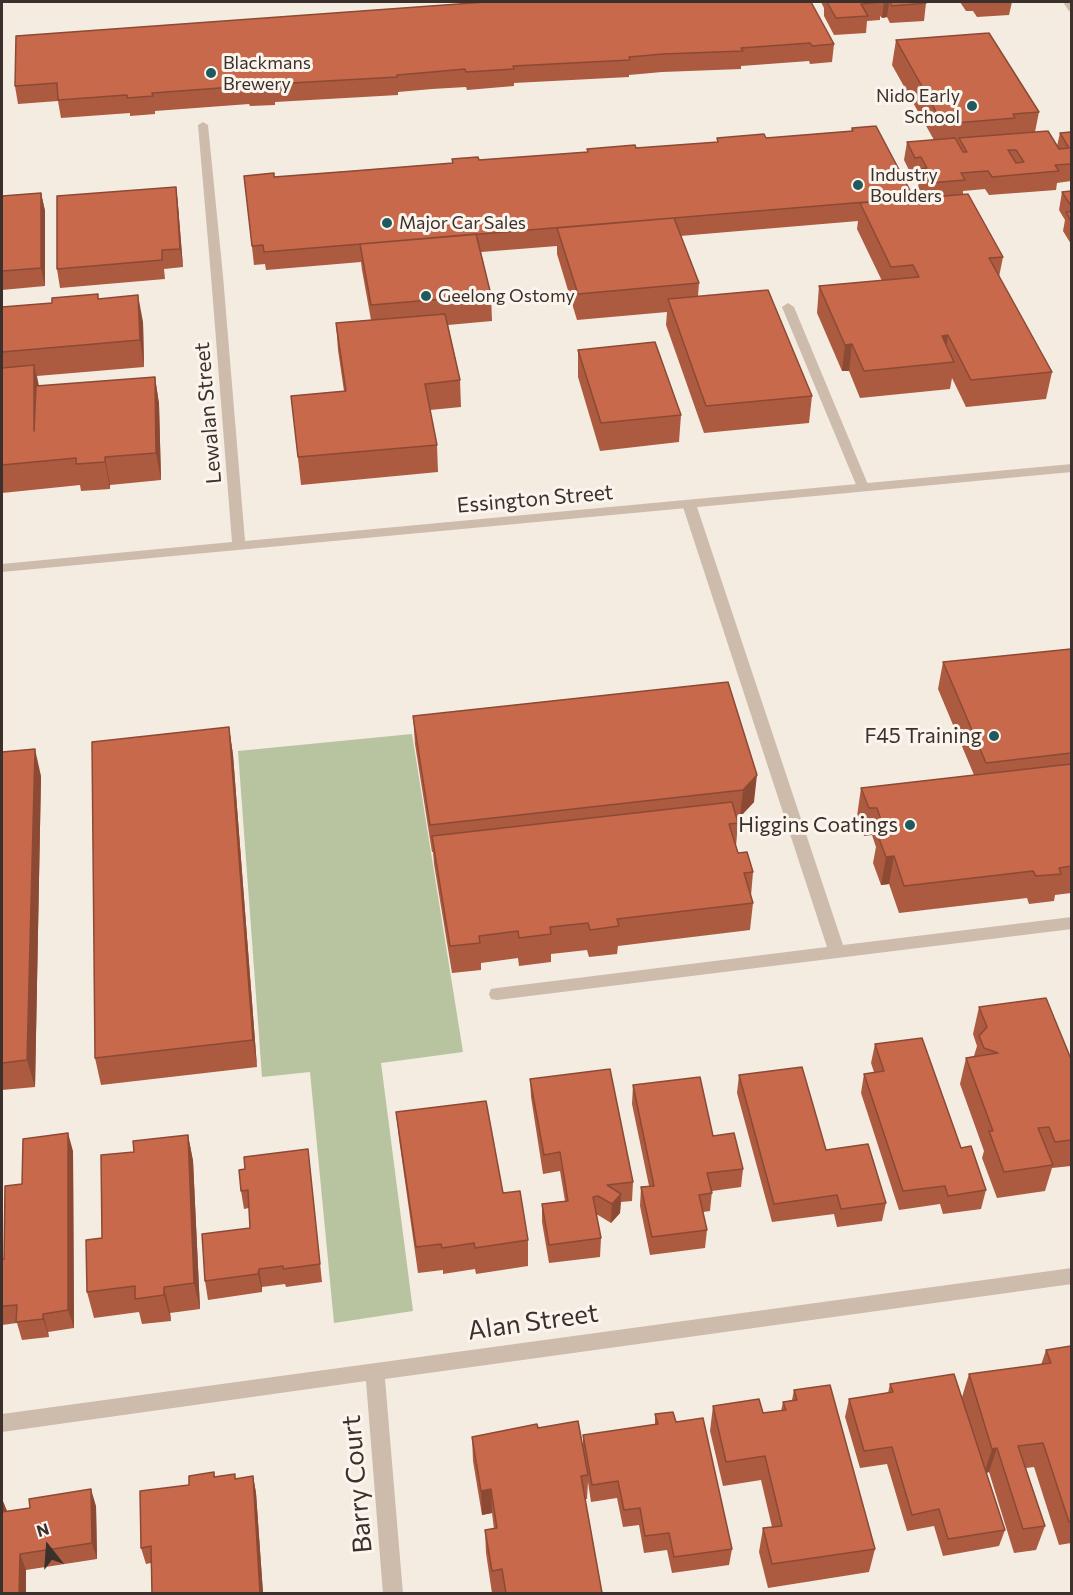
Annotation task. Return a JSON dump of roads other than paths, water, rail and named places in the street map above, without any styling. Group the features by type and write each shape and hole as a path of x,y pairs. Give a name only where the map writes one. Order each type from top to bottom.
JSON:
{"street":[{"path":"1067,2 1071,9"},
{"name":"Lewalan Street","path":"203,124 239,547"},
{"path":"788,307 863,487"},
{"name":"Essington Street","path":"2,568 1071,468"},
{"path":"689,504 837,952"},
{"path":"497,994 1071,923"},
{"name":"Alan Street","path":"2,1423 1071,1276"},
{"name":"Barry Court","path":"375,1371 393,1593"}],"place":[{"name":"Blackmans Brewery","path":"211,73"},
{"name":"Nido Early School","path":"972,106"},
{"name":"Industry Boulders","path":"858,185"},
{"name":"Major Car Sales","path":"387,223"},
{"name":"Geelong Ostomy","path":"426,296"},
{"name":"F45 Training","path":"994,736"},
{"name":"Higgins Coatings","path":"910,825"}]}
